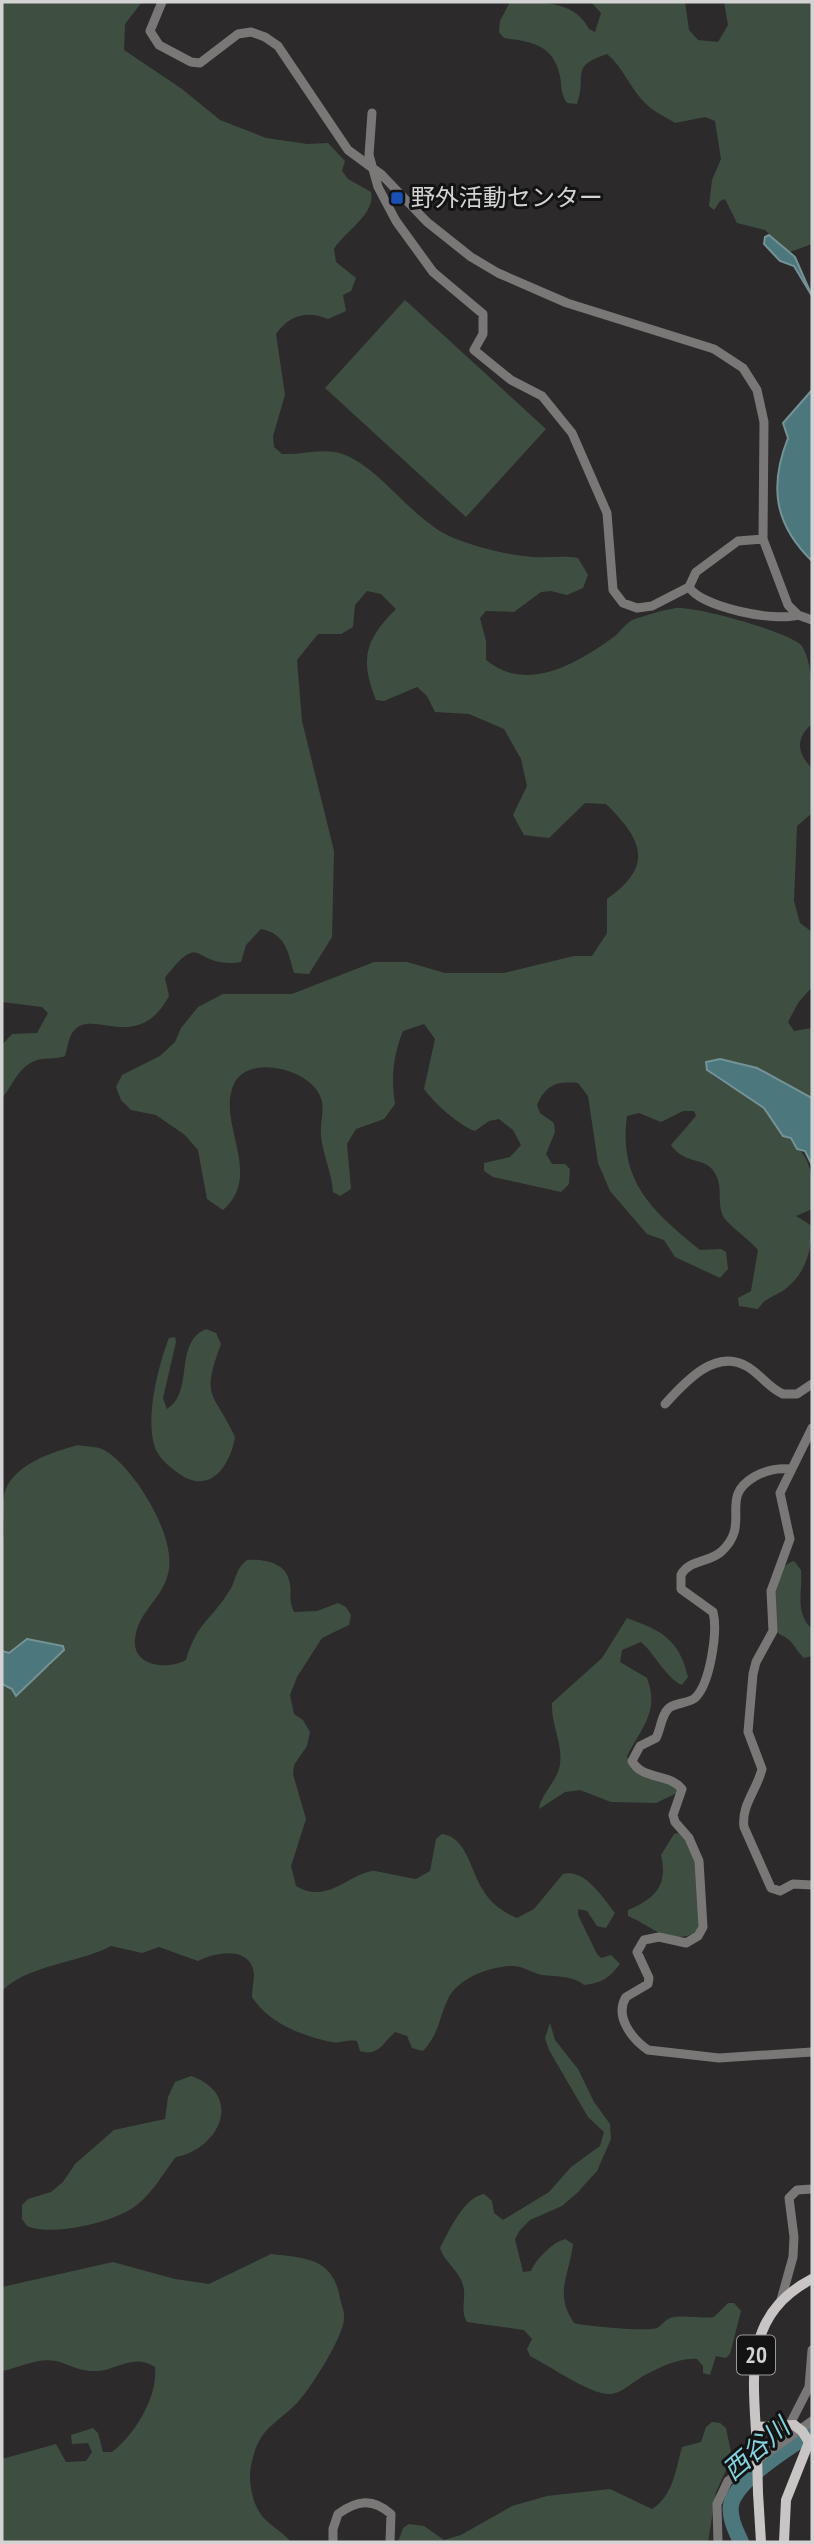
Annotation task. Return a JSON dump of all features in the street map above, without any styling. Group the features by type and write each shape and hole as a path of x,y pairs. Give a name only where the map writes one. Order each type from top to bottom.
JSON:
{"main road":[{"name":"20","path":"761,2542 752,2384 755,2359 766,2321 780,2300 812,2279"},
{"path":"756,2427 792,2425 802,2431 809,2449 793,2478 786,2500 784,2542"}],"street":[{"path":"162,2 150,31 154,39 191,62 207,60 237,34 257,33 272,42 285,56 338,139 455,246 498,273 567,303 714,349 732,359 753,380 761,401 764,422 763,539 788,605 798,615 812,620"},
{"path":"372,113 369,155 378,187 411,244 433,272 482,314 483,334 474,350 511,380 542,397 572,433 607,513 613,590 623,603 637,608 652,606 689,587 696,572 738,541 763,539"},
{"path":"689,587 705,601 777,619 798,615"},
{"path":"665,1404 700,1372 723,1361 732,1361 750,1368 783,1394 797,1394 812,1384"},
{"path":"812,1428 780,1493 790,1539 771,1591 773,1630 756,1662 748,1723 762,1769 743,1818 744,1827 771,1888 780,1891 793,1884 812,1885"},
{"path":"790,1469 765,1471 744,1484 735,1499 738,1524 727,1545 716,1556 690,1565 681,1575 681,1589 713,1612 715,1621 716,1632 702,1688 690,1701 671,1706 664,1714 656,1738 640,1746 632,1760 640,1771 666,1776 682,1789 673,1815 675,1822 689,1838 699,1861 703,1927 698,1936 685,1943 659,1937 644,1940 637,1952 649,1978 648,1984 626,1997 621,2012 626,2025 648,2050 719,2058 812,2052"},
{"path":"780,2300 793,2257 794,2237 789,2198 797,2190 812,2189"},
{"path":"792,2425 809,2387 812,2350"},
{"path":"718,2542 717,2504 728,2481 812,2421"},
{"path":"333,2542 338,2514 359,2502 372,2502 391,2514 390,2542"}],"green space":[{"path":"2,2 142,2 125,24 124,50 182,89 220,120 266,138 307,144 328,143 345,161 342,171 348,179 371,192 369,208 334,249 336,262 356,278 351,291 343,295 346,311 328,319 313,315 299,316 287,322 276,334 285,395 273,436 274,447 282,454 328,451 350,457 380,479 424,520 456,539 516,555 578,558 588,575 583,588 567,595 551,591 541,592 514,612 486,611 480,618 486,641 486,660 502,670 518,674 552,671 601,646 632,620 676,608 687,608 742,621 780,634 802,646 809,663 812,724 803,734 800,745 803,757 812,768 812,813 797,826 794,901 800,923 812,932 812,987 798,1003 788,1022 794,1031 812,1028 812,1098 757,1068 720,1059 712,1075 764,1108 783,1136 791,1138 800,1150 810,1172 812,1209 796,1216 812,1226 806,1262 791,1284 766,1300 758,1309 739,1306 738,1298 751,1291 758,1250 723,1216 718,1181 712,1169 681,1155 671,1145 696,1116 694,1111 683,1111 661,1122 639,1113 627,1116 628,1160 634,1178 654,1209 700,1250 721,1249 726,1252 728,1269 720,1278 675,1257 664,1240 647,1234 610,1191 598,1163 588,1096 578,1083 553,1086 544,1093 537,1105 540,1113 554,1123 555,1132 546,1154 552,1164 565,1164 570,1169 569,1184 561,1192 493,1177 484,1171 484,1163 510,1157 521,1145 513,1130 499,1119 489,1121 475,1131 469,1129 428,1094 424,1089 435,1039 424,1024 403,1031 394,1067 395,1104 384,1119 356,1129 347,1144 351,1189 340,1196 333,1192 322,1141 322,1102 309,1082 296,1074 268,1067 243,1073 235,1082 230,1097 230,1113 240,1164 240,1180 235,1196 223,1210 207,1199 198,1150 185,1135 156,1115 131,1110 121,1100 116,1087 122,1075 160,1056 175,1042 181,1028 198,1007 223,994 292,994 374,962 407,962 445,973 504,973 574,956 592,956 607,933 607,899 622,887 637,864 635,841 628,829 606,804 585,803 549,838 524,835 513,815 527,786 521,759 504,729 469,714 435,712 427,696 417,687 384,701 376,700 368,672 368,650 378,630 396,609 381,594 367,591 355,605 353,627 341,634 318,634 297,660 302,721 334,851 332,937 309,974 294,973 285,945 276,935 261,929 246,945 241,962 225,963 199,954 186,955 165,978 169,996 156,1014 142,1024 128,1027 89,1024 79,1026 71,1035 65,1056 28,1064 2,1098 2,1045 12,1034 37,1033 48,1013 42,1007 2,1002"},
{"path":"510,2 545,3 566,8 595,32 601,13 591,2 685,2 689,30 698,40 718,42 728,25 724,2 812,2 812,244 790,252 765,230 737,223 725,199 720,201 714,210 709,206 712,180 721,159 715,121 705,117 675,123 656,112 640,98 607,54 587,63 583,68 577,104 567,103 562,93 557,65 552,57 539,46 504,38 499,32 500,21"},
{"path":"405,300 546,429 466,517 325,388"},
{"path":"206,1329 216,1333 221,1344 211,1376 212,1394 235,1437 223,1468 208,1480 199,1481 178,1473 158,1454 151,1425 157,1378 169,1338 175,1337 176,1342 163,1398 167,1409 180,1391 190,1345 196,1336"},
{"path":"78,1445 104,1450 128,1471 151,1505 166,1542 168,1574 160,1592 140,1621 135,1639 139,1656 145,1661 170,1665 186,1660 194,1638 228,1593 247,1560 266,1561 283,1569 289,1580 294,1612 317,1611 338,1603 346,1607 351,1615 349,1625 322,1638 297,1677 290,1695 294,1714 303,1720 310,1732 307,1746 294,1765 293,1774 306,1819 291,1866 296,1886 318,1892 337,1887 373,1871 416,1879 430,1871 436,1839 442,1834 457,1841 463,1848 486,1895 502,1910 517,1918 534,1909 563,1874 579,1875 586,1880 615,1913 606,1928 597,1926 587,1911 578,1909 578,1915 597,1954 601,1958 611,1955 620,1964 612,1973 596,1983 584,1985 574,1979 538,1974 516,1966 495,1968 476,1975 459,1985 448,1999 436,2032 423,2051 412,2048 407,2036 395,2032 376,2051 366,2052 360,2051 357,2041 331,2042 286,2027 267,2014 252,1997 254,1974 251,1965 246,1958 231,1953 198,1961 159,1947 142,1953 111,1946 26,1975 2,1991 2,1684 12,1689 16,1695 41,1669 52,1665 2,1651 3,1501 8,1485 24,1468 45,1456"},
{"path":"794,1561 801,1570 801,1608 812,1629 812,1656 804,1658 790,1641 775,1630 768,1608 769,1589 773,1580 778,1572"},
{"path":"627,1618 650,1627 667,1638 680,1654 688,1677 682,1685 676,1682 641,1642 622,1650 620,1662 647,1678 651,1701 647,1719 627,1756 634,1768 640,1772 678,1785 677,1793 656,1803 611,1802 580,1790 565,1792 539,1809 560,1764 552,1703 602,1658"},
{"path":"678,1833 686,1842 697,1866 701,1908 696,1933 676,1937 661,1934 628,1916 628,1910 646,1901 658,1889 663,1875 661,1855 674,1834"},
{"path":"550,2023 555,2040 578,2069 594,2102 610,2124 611,2139 597,2171 577,2193 562,2206 530,2220 520,2230 515,2239 523,2272 531,2271 545,2252 560,2241 565,2239 573,2244 564,2294 568,2312 574,2323 580,2324 651,2329 675,2317 714,2317 728,2303 734,2303 741,2311 730,2354 726,2358 716,2356 710,2375 703,2373 703,2366 697,2359 682,2360 651,2372 616,2393 608,2394 580,2384 530,2356 527,2349 532,2339 524,2330 467,2322 463,2308 462,2282 440,2248 464,2208 477,2196 484,2194 492,2201 494,2213 503,2220 549,2192 571,2167 600,2146 604,2132 588,2117 549,2050 545,2038"},
{"path":"191,2076 208,2085 217,2096 221,2108 220,2121 204,2144 176,2157 144,2199 116,2217 84,2226 52,2230 27,2226 22,2219 22,2205 28,2199 51,2192 63,2182 75,2164 114,2130 165,2119 168,2097 175,2082"},
{"path":"271,2254 306,2259 324,2268 336,2285 344,2316 338,2338 310,2387 263,2435 254,2453 250,2477 257,2508 266,2520 291,2542 2,2542 2,2459 56,2444 66,2462 86,2461 92,2452 88,2443 72,2444 71,2435 93,2428 98,2433 103,2452 112,2452 129,2435 143,2414 153,2390 155,2367 139,2361 88,2371 49,2360 2,2371 2,2287 113,2262 175,2279 209,2284"},
{"path":"712,2422 720,2423 726,2428 732,2457 716,2492 708,2542 398,2542 403,2528 409,2524 424,2526 444,2540 461,2535 512,2506 547,2496 610,2489 652,2509 665,2497 669,2489 682,2447 701,2442 706,2427"}],"water":[{"path":"769,235 795,257 812,296 794,266 780,261 764,244 765,237"},
{"path":"812,390 812,561 790,533 783,518 777,488 778,472 788,438 783,423"},
{"path":"720,1059 757,1068 812,1098 812,1165 805,1151 797,1149 791,1138 783,1136 764,1108 707,1070 706,1062"},
{"path":"27,1639 63,1646 64,1650 16,1696 12,1689 2,1684 2,1651 9,1653"}],"waterway":[{"name":"西谷川","path":"741,2542 731,2515 735,2495 753,2474 812,2432"}],"place":[{"name":"野外活動センター","path":"397,198"}]}
